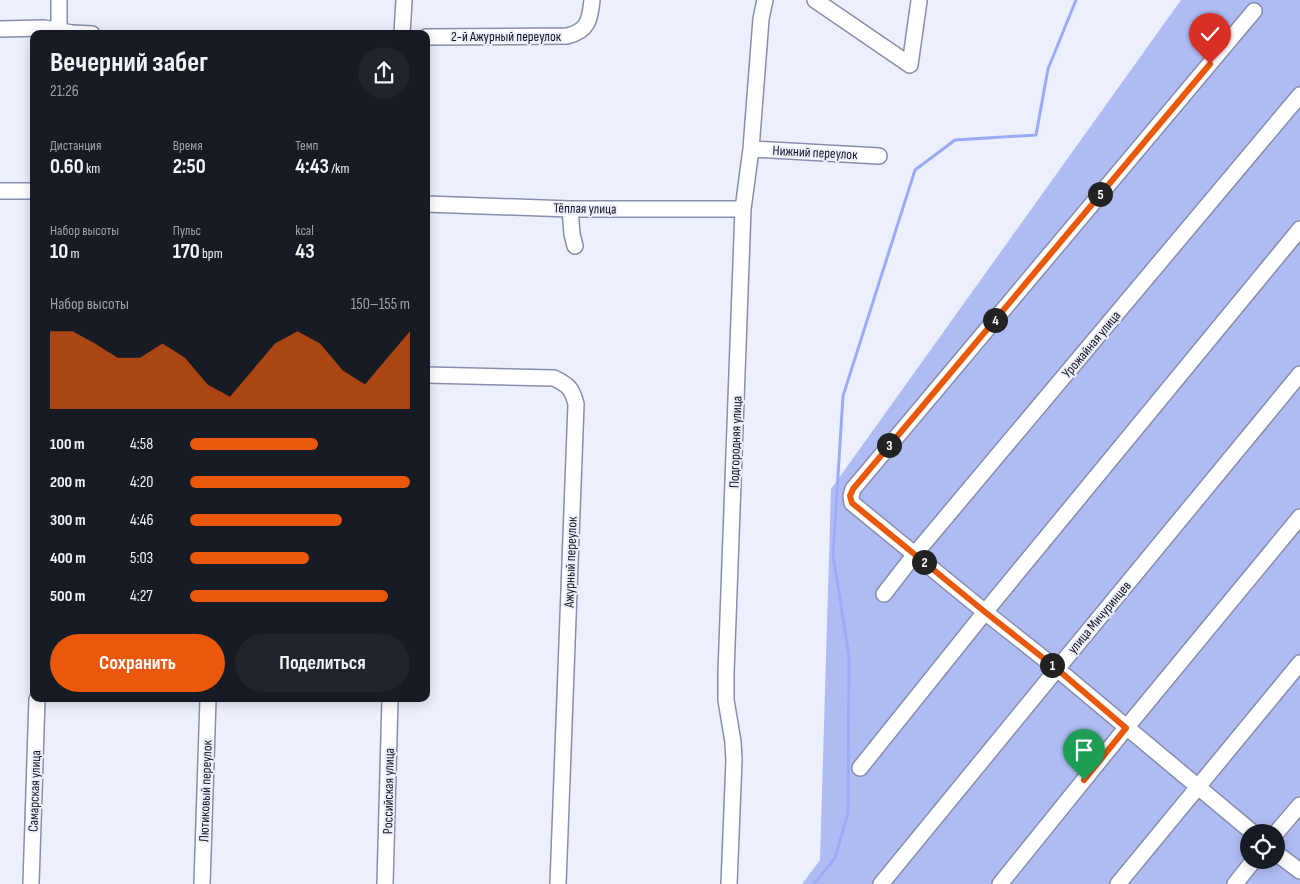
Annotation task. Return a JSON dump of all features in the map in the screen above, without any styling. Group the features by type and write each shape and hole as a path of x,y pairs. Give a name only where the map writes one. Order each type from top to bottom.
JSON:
{"street":[{"path":"59,0 59,30"},
{"path":"402,30 404,0"},
{"name":"2-й Ажурный переулок","path":"430,36 567,36 577,34 586,26 592,0"},
{"name":"Подгородняя улица","path":"729,884 734,760 726,700 726,673 743,209 751,149 761,19 765,0"},
{"path":"815,0 910,65 919,1"},
{"path":"1242,824 1057,669 852,503 850,496 853,489 1254,11"},
{"path":"0,28 44,28 50,30"},
{"name":"Урожайная улица","path":"884,594 915,554 1300,94"},
{"name":"Нижний переулок","path":"751,149 879,156"},
{"path":"0,191 30,191"},
{"name":"Тёплая улица","path":"430,204 570,209 743,209"},
{"path":"570,209 575,246"},
{"path":"860,768 985,612 1300,229"},
{"name":"улица Мичуринцев","path":"882,884 1300,374"},
{"name":"Ажурный переулок","path":"430,375 554,378 569,387 574,394 576,404 558,884"},
{"path":"1000,884 1300,517"},
{"path":"1118,884 1300,663"},
{"name":"Самарская улица","path":"31,884 37,702"},
{"name":"Лютиковый переулок","path":"202,884 208,702"},
{"name":"Российская улица","path":"385,884 390,702"},
{"path":"1284,824 1300,805"},
{"path":"1285,860 1300,871"},
{"path":"1235,884 1247,869"}],"shaded area":[{"path":"1181,0 1300,0 1300,884 802,884 820,860 831,489"}],"waterway":[{"path":"814,884 835,858 848,813 849,656 833,555 843,396 915,170 955,140 1036,135 1048,69 1076,0"}],"route":[{"path":"1084,780 1126,728 1057,669 852,503 850,496 853,489 1210,64"}]}
